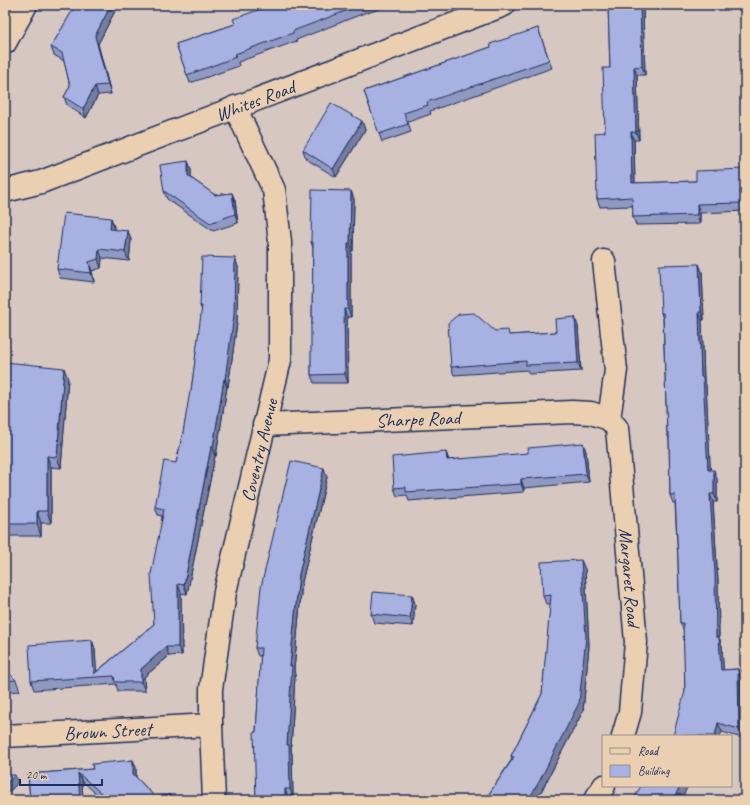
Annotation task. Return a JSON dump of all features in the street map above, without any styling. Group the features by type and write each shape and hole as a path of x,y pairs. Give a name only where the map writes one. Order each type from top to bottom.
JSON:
{"street":[{"path":"5,42 26,5"},
{"name":"Whites Road","path":"5,191 41,182 504,5"},
{"name":"Coventry Avenue","path":"214,800 211,689 225,592 280,360 280,242 274,190 235,107"},
{"path":"604,261 616,370 609,419"},
{"name":"Sharpe Road","path":"264,425 572,412 591,413 609,419"},
{"name":"Margaret Road","path":"609,419 617,428 636,642 630,712 623,735"},
{"name":"Brown Street","path":"5,736 211,725"},
{"path":"595,800 603,787"}],"building":[{"path":"74,5 111,5 95,36 108,85 95,86 83,109 64,97 70,86 62,53 51,47 75,6"},
{"path":"272,5 361,5 293,31 293,33 235,54 236,57 187,75 176,44 235,24 233,19"},
{"path":"608,5 640,5 642,66 634,67 636,132 631,132 632,183 696,181 696,171 745,169 745,203 697,204 697,215 633,217 632,197 597,199 595,133 605,132 603,68 610,68"},
{"path":"538,28 549,60 427,102 428,105 404,113 408,124 379,134 364,91 491,47 490,44"},
{"path":"331,103 362,121 333,169 303,150"},
{"path":"188,161 188,176 215,195 232,193 235,214 210,223 164,191 160,165"},
{"path":"312,190 351,191 350,243 348,243 348,309 344,309 345,374 311,375 313,242 311,242"},
{"path":"64,213 111,218 110,229 128,231 125,252 99,249 98,259 89,262 91,273 57,269"},
{"path":"202,257 235,258 234,315 213,447 211,447 184,585 178,584 178,647 166,647 141,669 141,682 115,682 114,676 31,681 29,645 92,640 94,674 154,624 151,574 164,509 155,507 164,461 176,463 191,391 202,306 200,306"},
{"path":"699,264 701,377 703,377 708,470 714,470 714,494 710,494 715,573 716,637 719,637 721,670 738,669 739,729 718,723 715,735 673,735 685,691 683,623 680,623 675,495 670,495 669,433 667,433 663,313 661,313 659,265"},
{"path":"474,313 495,331 508,330 509,335 556,332 555,319 575,317 578,363 526,365 526,361 451,367 448,323 459,314"},
{"path":"5,362 64,368 57,457 47,456 47,511 37,511 37,524 5,524"},
{"path":"583,443 586,474 521,479 521,484 406,492 406,487 394,488 392,457 446,452 447,460 528,453 528,448"},
{"path":"291,461 324,468 299,574 290,666 292,666 287,745 289,745 290,789 285,789 285,800 256,800 254,732 256,732 261,648 255,648 261,587"},
{"path":"581,560 586,637 579,703 539,782 528,800 485,800 514,757 511,756 542,694 551,595 543,596 541,562"},
{"path":"373,592 412,595 410,618 371,614"},
{"path":"5,669 16,680 5,681"},
{"path":"133,760 133,774 155,797 170,795 171,800 109,800 78,773 80,800 30,800 28,774 93,769 92,764"},
{"path":"5,775 15,775 5,785"},
{"path":"640,787 680,787 673,800 633,800"}]}
